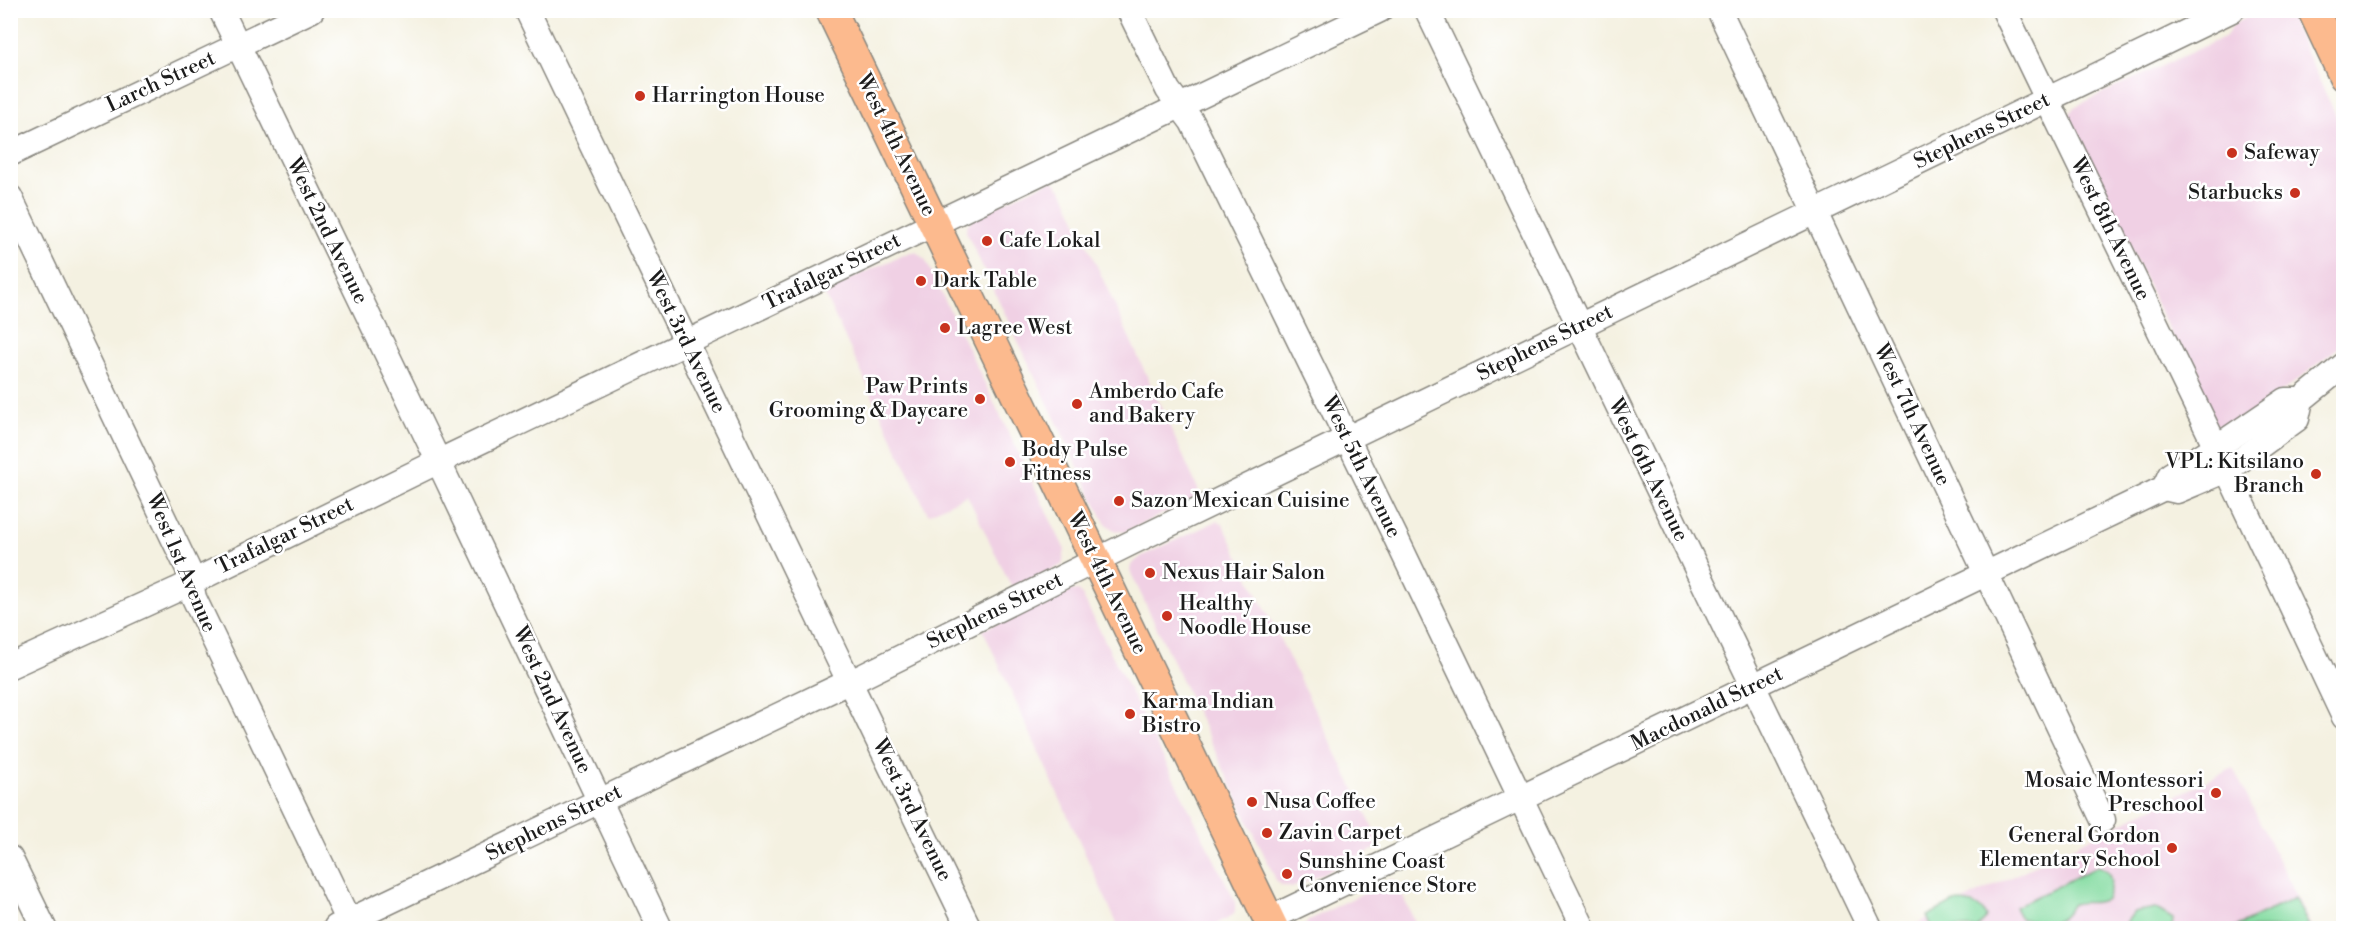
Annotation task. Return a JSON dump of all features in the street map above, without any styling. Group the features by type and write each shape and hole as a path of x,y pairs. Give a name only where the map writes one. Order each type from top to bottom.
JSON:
{"main road":[{"name":"West 4th Avenue","path":"831,10 1097,561 1264,925"},
{"path":"2313,10 2343,76"}],"street":[{"name":"West 2nd Avenue","path":"221,10 660,928"},
{"name":"Larch Street","path":"10,154 312,10"},
{"name":"West 3rd Avenue","path":"527,10 969,928"},
{"name":"West 5th Avenue","path":"1129,10 1168,90 1192,122 1583,928"},
{"name":"Trafalgar Street","path":"10,666 190,583 686,342 1380,10"},
{"name":"West 6th Avenue","path":"1427,10 1870,928"},
{"name":"West 7th Avenue","path":"1719,10 2103,820"},
{"name":"West 8th Avenue","path":"2004,10 2216,447"},
{"name":"Stephens Street","path":"345,926 2232,10"},
{"name":"West 1st Avenue","path":"10,197 184,562 194,598 345,926"},
{"name":"Macdonald Street","path":"1264,925 1520,798 2164,488 2177,491 2227,470 2297,419 2301,400 2343,365"},
{"name":"Macdonald Street","path":"2164,488 2170,475 2286,400 2301,400"},
{"path":"2227,470 2343,717"},
{"path":"10,858 44,928"}],"shaded area":[{"path":"2260,11 2287,12 2343,130 2343,344 2238,426 2221,427 2213,423 2069,115 2074,107 2226,36 2234,24"},
{"path":"1052,180 1063,191 1198,489 1198,497 1125,532 1115,531 1105,523 966,232 974,216"},
{"path":"910,252 916,252 925,259 1065,550 1062,565 1013,590 967,495 928,514 823,291"},
{"path":"1217,521 1223,524 1378,838 1377,848 1292,888 1281,885 1276,880 1130,571 1131,565 1142,556"},
{"path":"1072,590 1080,592 1083,597 1235,901 1233,915 1209,928 1119,928 983,630"},
{"name":"General Gordon Elementary School","path":"2233,768 2312,928 1908,928"},
{"path":"1392,879 1418,928 1303,928 1309,920"}],"green space":[{"path":"2098,866 2110,875 2110,889 2106,899 2073,904 2062,918 2056,921 2021,919 2015,907"},
{"path":"2295,898 2310,928 2233,928"},
{"path":"1954,902 1968,903 1980,908 1986,916 1985,920 1977,928 1932,928 1927,916"},
{"path":"2155,908 2173,919 2172,928 2122,928 2134,912"}],"place":[{"name":"Harrington House","path":"640,96"},
{"name":"Safeway","path":"2232,153"},
{"name":"Starbucks","path":"2295,193"},
{"name":"Cafe Lokal","path":"987,241"},
{"name":"Dark Table","path":"921,281"},
{"name":"Lagree West","path":"945,328"},
{"name":"Paw Prints Grooming & Daycare","path":"980,399"},
{"name":"Amberdo Cafe and Bakery","path":"1077,404"},
{"name":"Body Pulse Fitness","path":"1010,462"},
{"name":"VPL: Kitsilano Branch","path":"2316,474"},
{"name":"Sazon Mexican Cuisine","path":"1119,501"},
{"name":"Nexus Hair Salon","path":"1150,573"},
{"name":"Healthy Noodle House","path":"1167,616"},
{"name":"Karma Indian Bistro","path":"1130,714"},
{"name":"Mosaic Montessori Preschool","path":"2216,793"},
{"name":"Nusa Coffee","path":"1252,802"},
{"name":"Zavin Carpet","path":"1267,833"},
{"name":"General Gordon Elementary School","path":"2172,848"},
{"name":"Sunshine Coast Convenience Store","path":"1287,874"}]}
